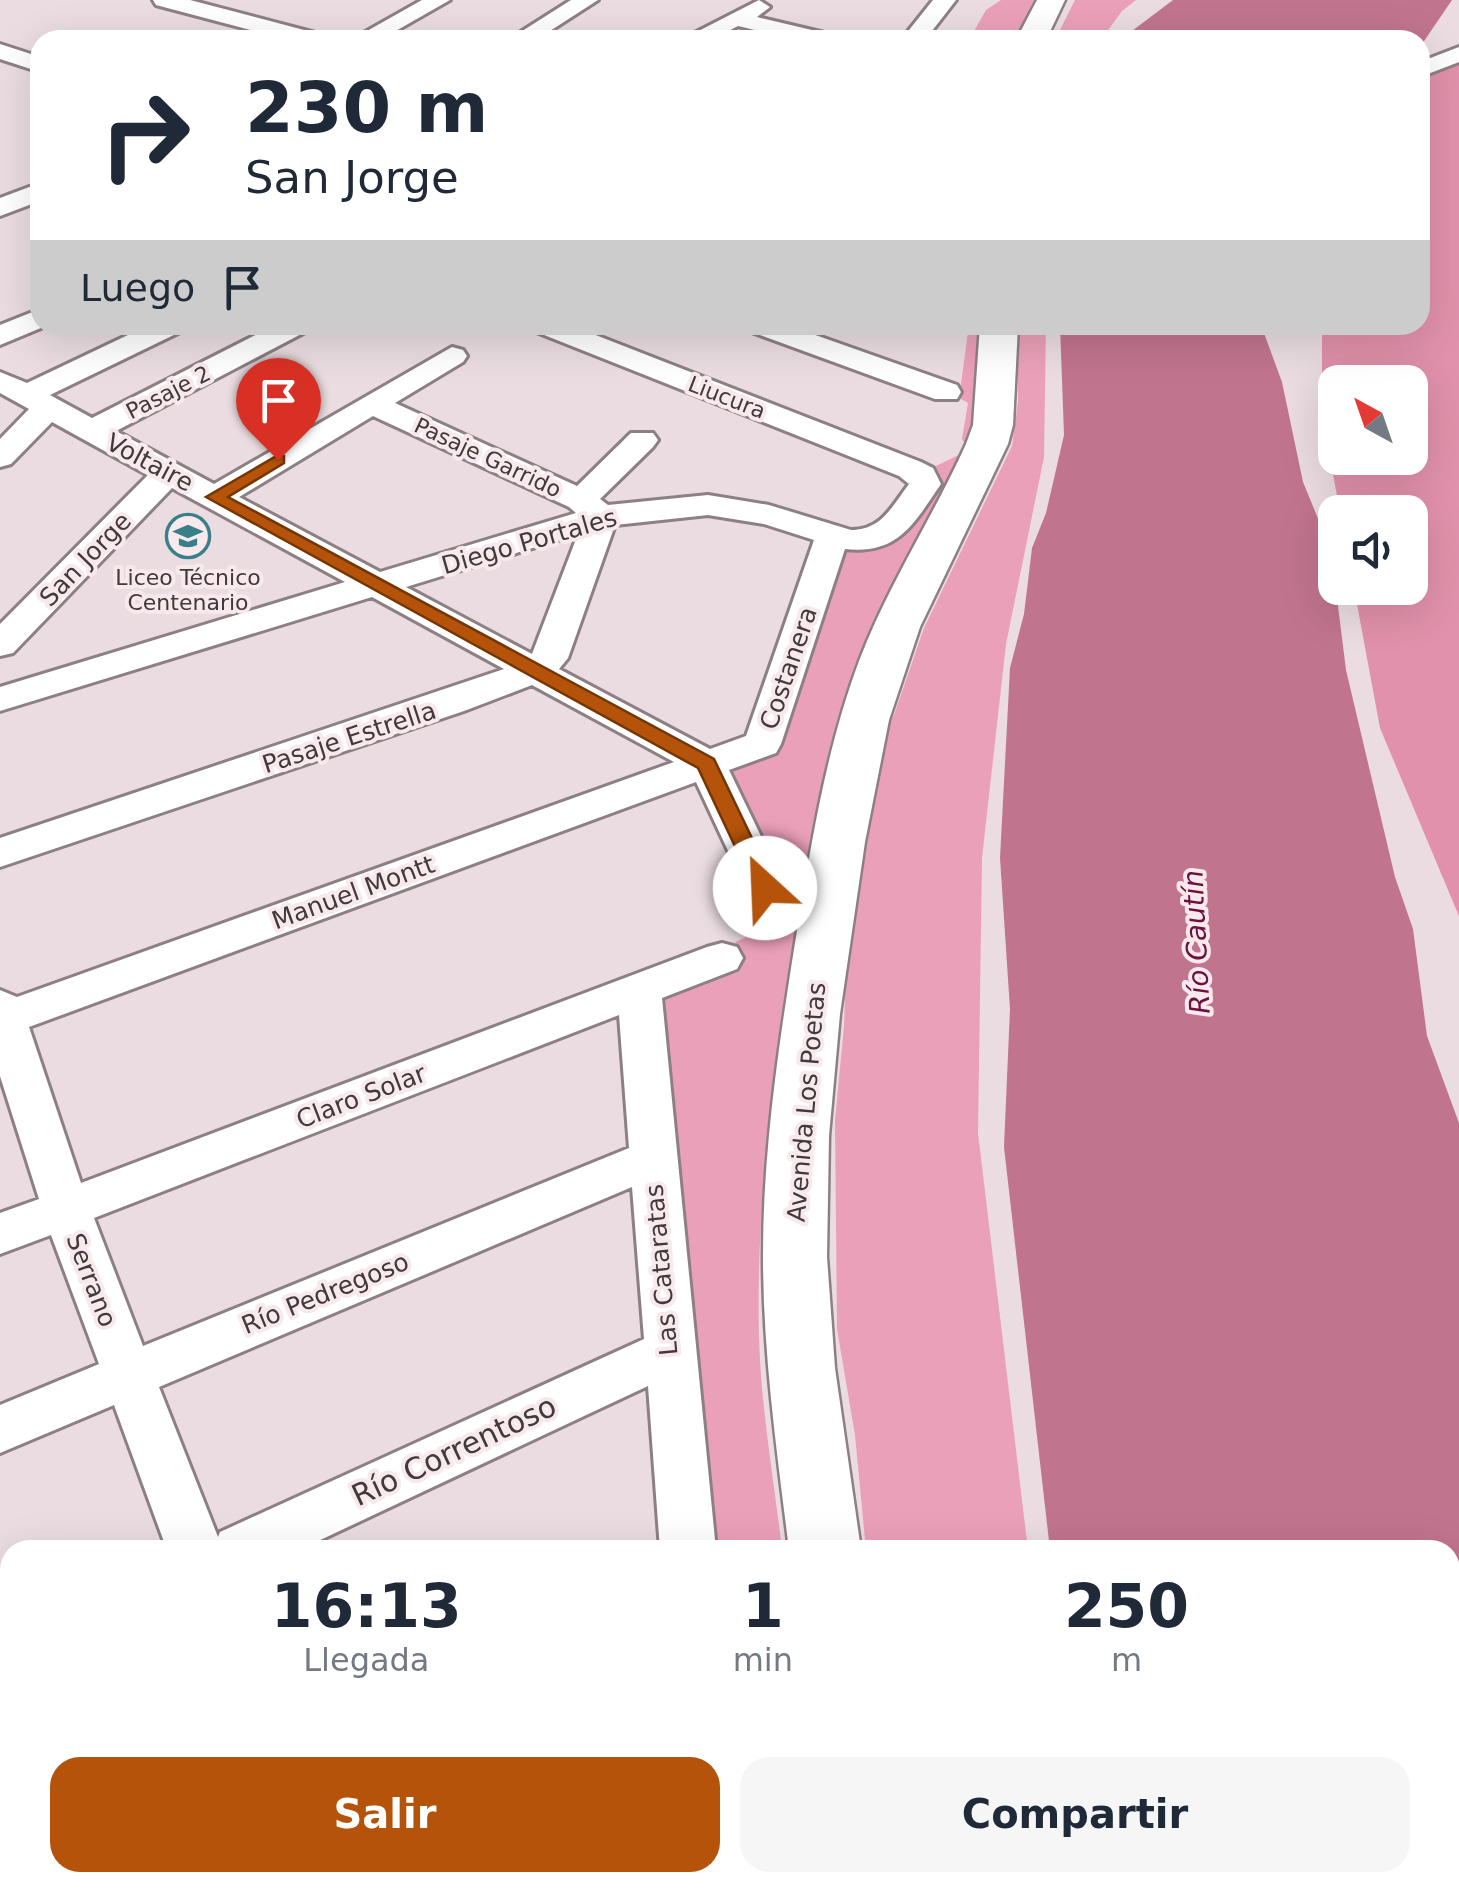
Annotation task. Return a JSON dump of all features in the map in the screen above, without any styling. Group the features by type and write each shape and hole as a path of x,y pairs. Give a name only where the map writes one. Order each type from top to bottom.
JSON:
{"main road":[{"path":"1036,30 1051,0"},
{"name":"Avenida Los Poetas","path":"824,1540 800,1360 794,1257 796,1161 806,1052 833,874 874,688 893,636 987,444 993,425 998,335"}],"street":[{"path":"164,0 277,30"},
{"path":"382,30 439,0"},
{"path":"537,30 587,0"},
{"path":"713,30 771,0"},
{"path":"921,30 944,0"},
{"path":"736,19 783,30"},
{"path":"0,51 30,62"},
{"path":"1430,66 1459,54"},
{"path":"0,180 30,190"},
{"path":"0,208 30,195"},
{"path":"0,336 30,322"},
{"path":"0,457 25,394 151,335"},
{"name":"Pasaje 2","path":"92,430 277,335"},
{"name":"Liucura","path":"570,335 910,468"},
{"path":"786,335 946,392"},
{"path":"215,497 452,356"},
{"name":"Voltaire","path":"25,394 707,764"},
{"name":"Pasaje Garrido","path":"372,404 591,508"},
{"name":"Diego Portales","path":"591,508 642,440"},
{"name":"Diego Portales","path":"0,699 378,586 591,508 708,504 769,515 858,541 888,534 926,484 922,475 910,468"},
{"name":"San Jorge","path":"0,645 169,472"},
{"path":"534,671 554,649 591,508"},
{"name":"Costanera","path":"707,764 762,744 833,535"},
{"name":"Pasaje Estrella","path":"0,853 451,703 534,671"},
{"path":"707,764 765,888"},
{"name":"Manuel Montt","path":"2,1014 707,764"},
{"name":"Claro Solar","path":"0,1234 722,958"},
{"name":"Las Cataratas","path":"639,990 687,1540"},
{"name":"Serrano","path":"2,1014 66,1209 191,1540"},
{"name":"Río Pedregoso","path":"0,1428 652,1159"},
{"name":"Río Correntoso","path":"262,1540 668,1352"}],"shaded area":[{"path":"1001,0 1034,0 1020,30 975,30 986,10"},
{"path":"1075,0 1136,0 1108,30 1060,30"},
{"path":"1459,57 1459,916 1380,728 1357,605 1428,605 1428,495 1337,495 1333,475 1428,475 1428,365 1322,365 1322,335 1430,335 1430,70"},
{"path":"968,335 980,335 976,446 792,960 784,1007 766,1149 759,1291 762,1391 781,1540 706,1540 658,990 745,958 735,942 769,927 757,904 785,896 727,776 741,760 840,536 869,542 913,477 969,450 962,439 968,403 959,398"},
{"path":"1018,335 1046,335 1044,457 1006,644 982,858 978,1133 1027,1540 865,1540 855,1435 837,1329 835,1120 844,1026 849,880 868,761 894,715 924,628 1012,446 1018,402"}],"water":[{"path":"1173,0 1452,0 1430,32 1133,30"},
{"name":"Río Cautín","path":"1060,335 1265,335 1282,382 1303,482 1318,518 1318,605 1338,605 1346,670 1395,877 1413,929 1427,1036 1459,1123 1459,1540 1049,1540 1004,1147 1010,1009 1000,858 1010,668 1024,614 1032,548 1046,513 1064,435"}],"place":[{"name":"Liceo Técnico Centenario","path":"188,536"}],"route":[{"path":"278,460 215,497 707,764 765,888"}]}
